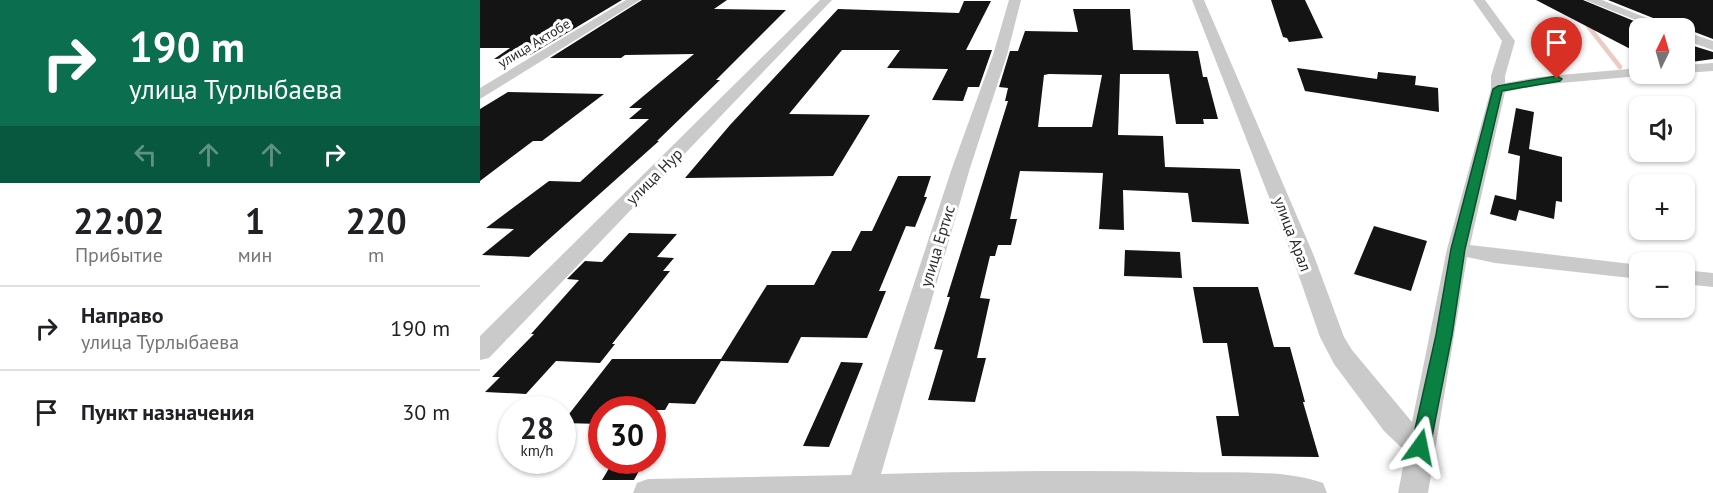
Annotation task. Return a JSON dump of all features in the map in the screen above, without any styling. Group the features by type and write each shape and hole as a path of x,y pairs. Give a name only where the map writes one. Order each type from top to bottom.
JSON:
{"street":[{"name":"улица Актобе","path":"480,93 634,0"},
{"name":"улица Нур","path":"480,351 826,0"},
{"name":"улица Ертис","path":"862,490 962,168 1000,55 1015,0"},
{"name":"улица Арал","path":"1198,0 1303,256 1332,337 1348,365 1394,423 1420,447"},
{"path":"1413,493 1420,447 1444,335 1458,249 1498,89 1498,76 1509,41 1479,0"},
{"path":"1591,0 1639,18"},
{"path":"1695,39 1713,46"},
{"path":"1695,68 1713,67"},
{"path":"1498,89 1538,81 1629,73"},
{"path":"1458,249 1495,256 1629,271"},
{"path":"1695,278 1713,280"},
{"path":"648,493 1164,483 1262,487 1312,493"}],"building":[{"path":"480,0 622,0 525,58 494,59 510,48 480,48"},
{"path":"642,0 727,0 714,9 786,10 716,80 720,80 657,141 659,141 529,257 482,255 514,229 486,228 549,181 580,182 649,119 629,119 642,108 629,108 694,54 625,55 621,58 550,58"},
{"path":"1271,0 1305,0 1323,38 1289,42 1283,37"},
{"path":"1536,0 1583,0 1629,19 1629,48"},
{"path":"1608,0 1713,0 1713,39 1695,32 1695,18 1653,18"},
{"path":"964,1 991,1 966,50 992,50 979,87 968,87 963,101 932,100 948,69 887,68 900,50 842,50 789,114 870,115 833,176 685,178 730,125 838,9 959,13"},
{"path":"1073,9 1130,9 1133,50 1198,51 1203,77 1207,77 1218,119 1203,119 1204,124 1176,124 1169,74 1120,74 1118,135 1163,136 1165,167 1240,169 1249,224 1192,222 1188,193 1123,190 1124,230 1099,229 1103,173 1020,171 1010,219 1017,219 1011,245 998,245 995,256 990,256 980,298 990,299 977,358 986,358 975,402 928,400 943,350 934,349 950,297 947,297 1008,101 1005,101 1008,88 999,87 1010,51 1018,51 1025,31 1078,32","holes":["1044,75 1102,75 1092,127 1038,127"]},
{"path":"1695,46 1713,52 1713,59 1695,61"},
{"path":"1297,68 1377,79 1378,72 1416,76 1415,85 1438,88 1439,112 1305,91"},
{"path":"508,92 604,94 542,141 533,141 480,181 480,109"},
{"path":"1516,108 1534,112 1529,149 1562,157 1562,202 1556,201 1554,219 1519,210 1516,221 1490,214 1495,195 1516,200 1520,156 1508,153"},
{"path":"898,176 931,176 924,197 927,197 915,227 906,226 879,291 886,291 867,338 801,337 788,363 721,361 695,404 669,403 666,408 666,396 588,396 588,424 576,423 576,405 612,359 721,359 767,285 814,285 832,251 851,251 861,231 872,231"},
{"path":"1374,226 1427,241 1411,291 1354,274"},
{"path":"629,233 677,234 657,257 674,258 663,271 670,271 612,344 615,344 600,363 556,361 526,394 485,392 500,377 492,377 534,334 531,334 579,280 567,279 585,261 602,262"},
{"path":"1125,250 1180,252 1182,278 1124,276"},
{"path":"1193,287 1258,287 1274,347 1290,347 1319,457 1222,456 1216,416 1239,416 1227,343 1203,343"},
{"path":"841,362 863,363 829,447 803,446"},
{"path":"606,474 637,474 634,480 602,480"}],"waterway":[{"path":"1585,22 1620,67"}],"route":[{"path":"1420,447 1444,335 1458,249 1498,89 1557,79"}]}
